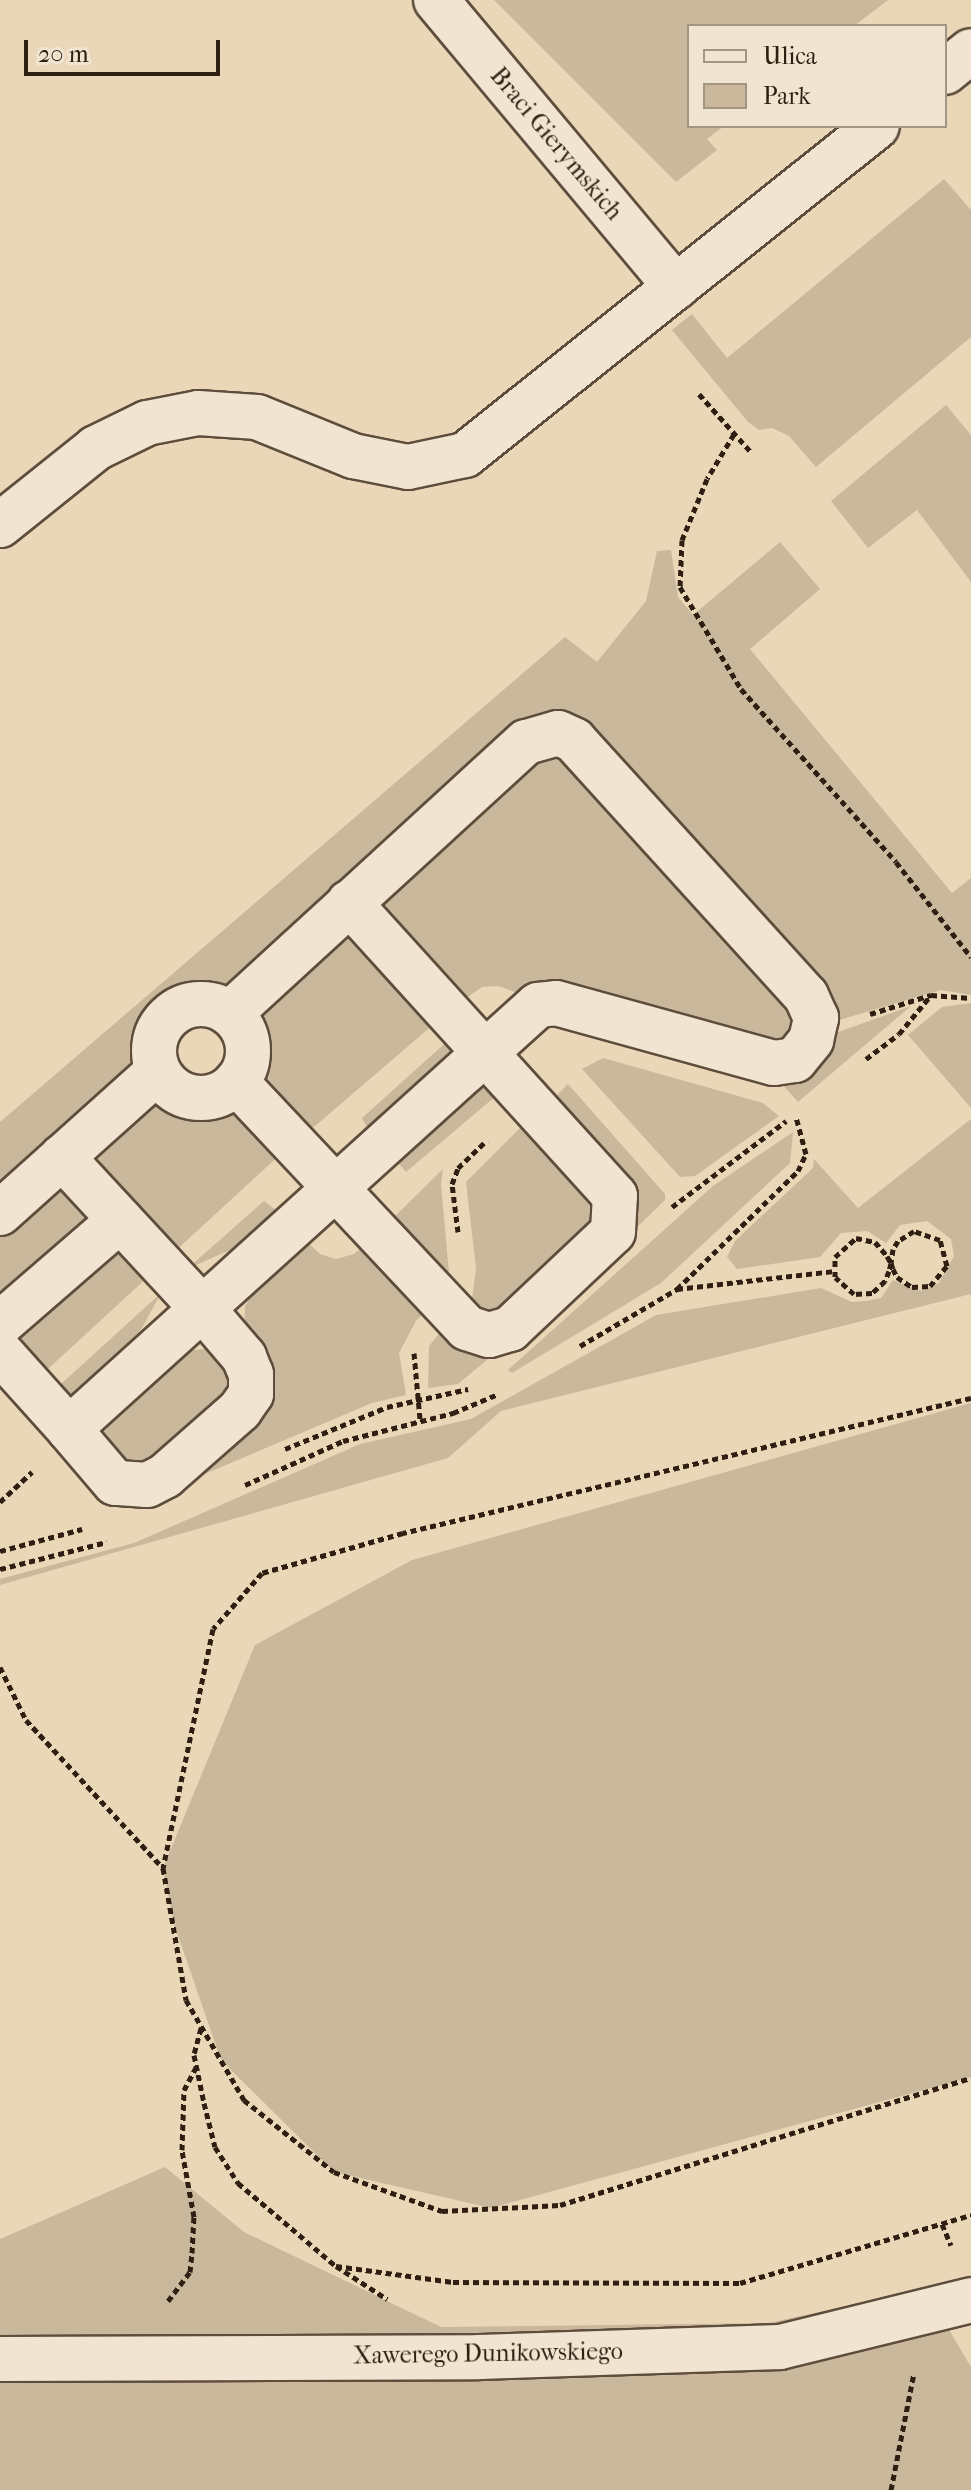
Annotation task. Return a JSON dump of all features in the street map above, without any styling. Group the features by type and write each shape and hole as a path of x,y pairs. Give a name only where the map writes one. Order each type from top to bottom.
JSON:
{"street":[{"name":"Braci Gierymskich","path":"436,0 676,287"},
{"path":"947,70 971,51"},
{"path":"0,525 96,448 147,423 198,413 257,417 353,456 408,467 465,455 875,128"},
{"path":"57,1445 202,1308 538,1005 556,1003 774,1063 795,1060 811,1040 816,1018 806,996 574,740 558,733 526,742 230,1013"},
{"path":"236,1082 467,1328 489,1335 510,1329 613,1232 617,1211 615,1196 349,903"},
{"path":"201,1003 230,1013 240,1024 249,1053 236,1082 225,1092 194,1097 180,1093 158,1071 155,1040 171,1014 201,1003"},
{"path":"0,1213 158,1071"},
{"path":"0,1352 57,1445 115,1483 129,1487 165,1476 240,1410 251,1394 251,1374 244,1357 62,1157"},
{"path":"0,1324 120,1220"},
{"name":"Xawerego Dunikowskiego","path":"0,2359 429,2356 780,2347 971,2300"}],"path":[{"path":"699,394 751,452"},
{"path":"734,434 707,479 682,540 680,587 741,689 896,862 971,957"},
{"path":"908,1023 931,995 971,998"},
{"path":"891,1263 883,1247 856,1238 839,1249 834,1271 839,1284 863,1295 879,1289 891,1263 898,1241 914,1231 940,1240 948,1257 944,1273 921,1287 904,1282 891,1263"},
{"path":"577,1348 677,1289 834,1271"},
{"path":"240,1487 343,1441 453,1413 501,1392"},
{"path":"971,1398 403,1533 262,1573 213,1629 163,1868 186,2000 244,2100 334,2172 442,2211 560,2205 971,2078"},
{"path":"0,1502 57,1445"},
{"path":"0,1569 110,1541"},
{"path":"0,1667 26,1720 163,1868"},
{"path":"127,2356 190,2272 194,2217 182,2150 184,2090 196,2066 201,2027"},
{"path":"196,2066 215,2147 238,2183 336,2266 392,2303 429,2356"},
{"path":"336,2266 453,2282 740,2283 971,2215"},
{"path":"891,2490 912,2398 920,2312"}],"green space":[{"path":"494,0 888,0 857,24 687,24 687,128 721,128 707,139 717,150 676,182"},
{"path":"944,179 971,210 971,337 816,467 789,436 772,428 759,430 748,422 672,330 692,314 727,358"},
{"path":"946,405 971,435 971,582 917,510 868,548 831,501"},
{"path":"780,542 820,589 750,649 952,893 971,878 971,995 941,990 829,1023 568,721 224,987 187,986 164,994 147,1016 134,1072 0,1193 0,1122 565,637 597,662 646,601 657,551 671,550 678,597 693,615"},
{"path":"555,749 798,1010 788,1046 523,1004 515,992 498,986 482,987 462,1001 381,913 382,900 538,753"},
{"path":"347,933 441,1018 314,1127 301,1126 263,1078 259,1006"},
{"path":"971,1003 971,1108 908,1035 942,1007"},
{"path":"911,1006 798,1102 780,1082 830,1035"},
{"path":"452,1037 451,1061 372,1137 362,1118"},
{"path":"603,1058 763,1103 779,1116 695,1176 680,1177 582,1069"},
{"path":"475,1081 503,1090 406,1172 391,1155"},
{"path":"568,1084 665,1194 665,1200 628,1236 550,1102"},
{"path":"144,1104 248,1110 284,1151 172,1254 93,1166 94,1157"},
{"path":"971,1119 971,1294 501,1411 448,1458 0,1585 0,1579 134,1543 360,1444 471,1419 656,1315 821,1288 852,1302 866,1301 881,1298 893,1280 921,1291 939,1283 954,1256 951,1239 927,1221 900,1225 886,1243 867,1231 841,1233 820,1257 737,1269 727,1257 735,1241 813,1168 814,1159 858,1208"},
{"path":"527,1121 598,1204 594,1223 498,1317 462,1307 472,1299 476,1268 466,1182"},
{"path":"793,1132 790,1163 661,1283 512,1373 508,1370 713,1186"},
{"path":"443,1169 441,1184 450,1284 387,1224"},
{"path":"62,1189 93,1218 0,1310 0,1232 48,1190"},
{"path":"264,1201 282,1215 230,1250 187,1269"},
{"path":"300,1235 320,1254 336,1259 354,1254 372,1238 433,1303 416,1321 399,1353 406,1395 372,1403 169,1489 242,1426 245,1306 269,1267"},
{"path":"121,1247 150,1275 36,1380 18,1357 16,1328"},
{"path":"161,1293 142,1328 112,1365 77,1394 50,1394"},
{"path":"443,1329 512,1339 458,1384 428,1388 429,1346"},
{"path":"203,1349 220,1353 236,1385 148,1471 129,1473 101,1450 98,1427 186,1351"},
{"path":"971,1403 971,2077 491,2208 334,2172 221,2060 174,1924 163,1868 255,1645 412,1560"},
{"path":"165,2167 244,2232 441,2327 768,2323 925,2289 971,2367 971,2490 0,2490 0,2239"}]}
